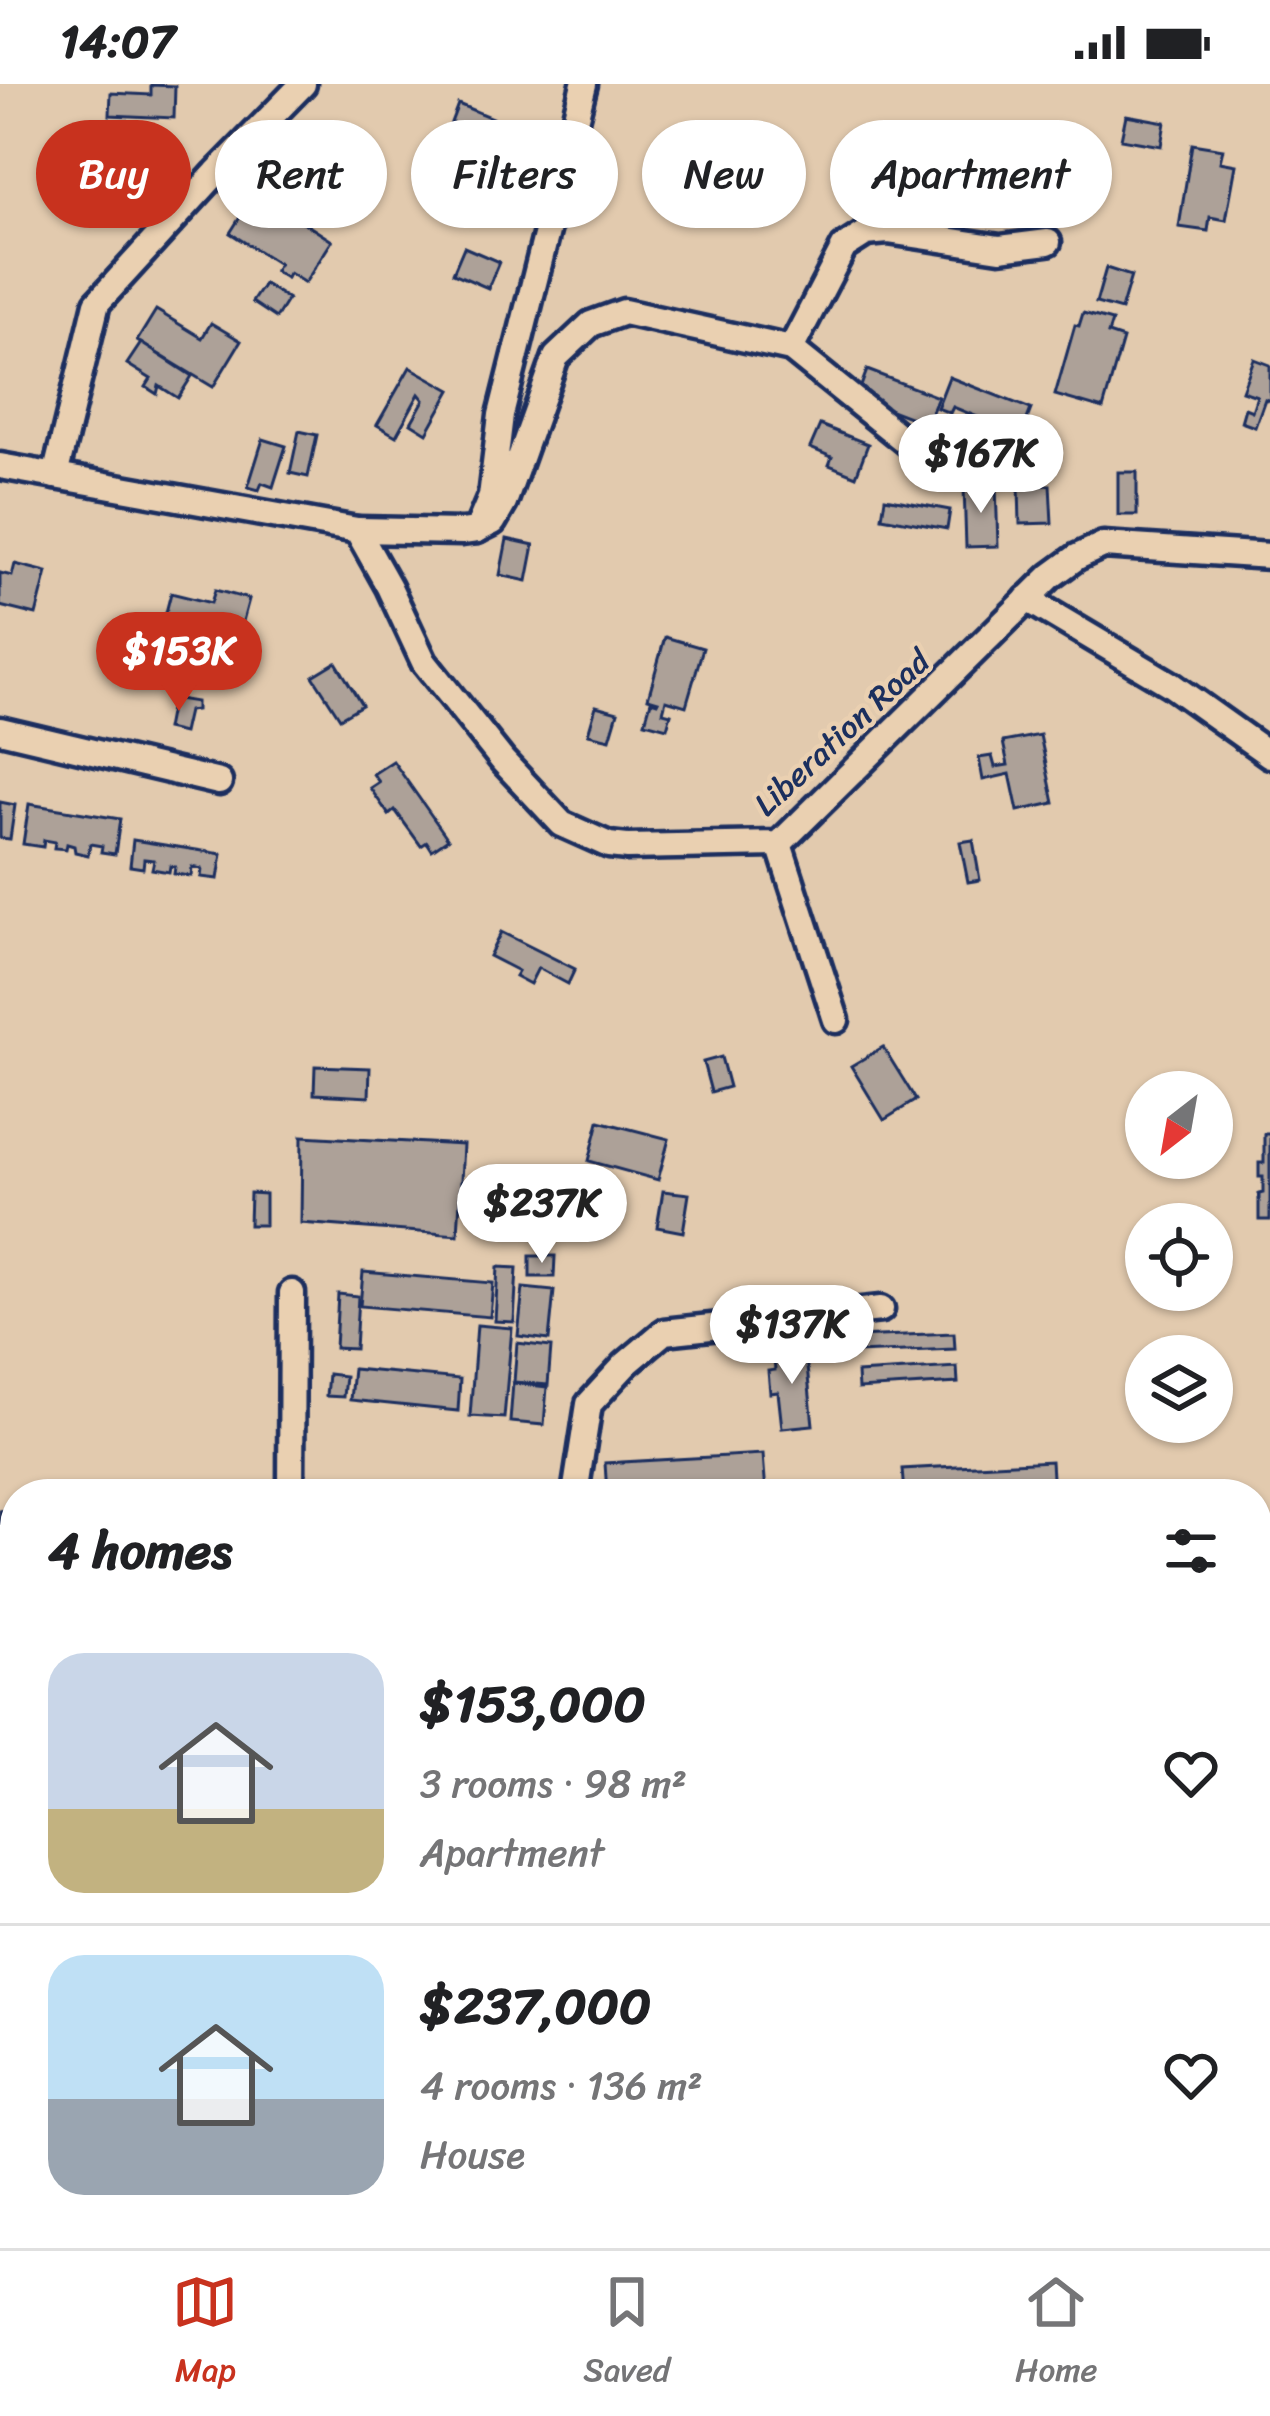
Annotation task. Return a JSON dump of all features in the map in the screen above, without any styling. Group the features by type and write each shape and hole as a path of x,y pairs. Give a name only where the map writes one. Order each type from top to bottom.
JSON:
{"street":[{"path":"55,476 98,303 303,84"},
{"path":"477,530 491,497 501,415 584,84"},
{"path":"791,350 844,247 866,232 888,231 1000,248 1048,242"},
{"path":"0,466 357,530 477,530 493,522 504,503 556,357 590,323 624,312 791,350 936,466"},
{"name":"Liberation Road","path":"357,530 424,662 503,761 562,824 627,848 779,844 1051,576 1077,556 1103,545 1270,556"},
{"path":"1028,599 1170,684 1270,755"},
{"path":"0,730 219,782"},
{"path":"779,844 836,1020"},
{"path":"291,1479 292,1294"},
{"path":"577,1479 589,1404 626,1364 664,1333 881,1309"}],"building":[{"path":"151,85 175,86 174,118 110,115 111,93 151,95"},
{"path":"458,104 492,118 491,120 452,120"},
{"path":"1126,115 1165,122 1161,146 1121,139"},
{"path":"1192,144 1223,149 1220,162 1236,165 1226,220 1210,217 1208,231 1179,227"},
{"path":"233,228 312,228 332,241 305,283 275,271 279,264 230,233"},
{"path":"464,247 499,262 488,288 453,273"},
{"path":"1106,268 1131,276 1121,310 1096,303"},
{"path":"264,284 288,299 276,318 252,302"},
{"path":"156,310 202,338 211,323 241,341 213,387 137,341"},
{"path":"1083,313 1112,321 1108,334 1123,339 1103,409 1055,395 1075,325 1079,326"},
{"path":"141,343 192,376 178,398 159,386 157,394 146,387 151,379 127,364"},
{"path":"1254,359 1270,365 1270,401 1265,399 1255,427 1241,422 1245,408 1252,411 1257,396 1242,391"},
{"path":"410,367 451,390 427,433 411,423 424,400 419,394 396,436 377,425"},
{"path":"867,370 938,397 927,424 857,397"},
{"path":"949,377 1031,409 1021,435 953,407 950,413 937,408"},
{"path":"820,425 868,444 856,476 829,465 832,457 810,448"},
{"path":"299,431 317,435 308,477 290,473"},
{"path":"263,439 286,446 273,487 262,483 259,490 248,487"},
{"path":"1022,444 1023,463 1003,464 1002,445"},
{"path":"991,457 992,479 968,480 968,458"},
{"path":"1118,472 1137,472 1137,515 1118,515"},
{"path":"996,485 998,546 966,547 964,486"},
{"path":"1050,485 1052,523 1020,524 1019,486"},
{"path":"885,498 950,510 947,529 882,517"},
{"path":"507,539 534,545 527,581 500,575"},
{"path":"15,564 47,572 36,615 0,606 0,573 12,576"},
{"path":"215,590 249,599 236,647 162,628 171,593 211,603"},
{"path":"665,637 703,648 686,706 666,700 663,712 671,714 667,728 645,722 651,701 658,701 648,698"},
{"path":"336,662 362,705 340,718 313,676"},
{"path":"172,698 196,702 196,710 188,711 183,733 166,729"},
{"path":"596,706 618,712 610,739 588,734"},
{"path":"1040,735 1054,803 1018,811 1010,774 983,780 979,758 992,756 995,767 1008,765 1003,742"},
{"path":"393,761 448,839 432,850 427,842 421,846 395,810 389,815 370,788 379,782 373,774"},
{"path":"0,802 15,805 10,839 0,838"},
{"path":"29,804 120,819 115,854 90,844 88,855 67,844 66,849 54,848 55,842 44,840 43,847 23,844"},
{"path":"133,840 222,854 218,879 201,877 202,869 192,867 191,876 174,874 175,867 170,866 169,872 152,869 154,860 144,859 143,868 130,866"},
{"path":"973,840 980,880 968,882 960,842"},
{"path":"501,932 575,969 568,984 538,968 530,984 515,976 518,971 489,956"},
{"path":"883,1047 916,1100 884,1120 851,1066"},
{"path":"721,1057 729,1087 711,1092 703,1062"},
{"path":"315,1066 370,1068 369,1097 314,1094"},
{"path":"599,1121 669,1139 658,1180 589,1161"},
{"path":"1264,1134 1270,1134 1270,1220 1259,1220"},
{"path":"302,1136 463,1145 458,1235 301,1223"},
{"path":"663,1191 689,1194 683,1232 657,1227"},
{"path":"250,1193 265,1194 265,1225 249,1225"},
{"path":"530,1256 555,1256 554,1277 530,1277"},
{"path":"498,1267 517,1268 514,1322 495,1321"},
{"path":"363,1272 493,1283 490,1317 360,1306"},
{"path":"523,1288 554,1291 549,1340 518,1336"},
{"path":"338,1294 358,1296 355,1349 335,1348"},
{"path":"477,1325 512,1328 504,1418 470,1416"},
{"path":"954,1333 955,1349 856,1353 855,1337"},
{"path":"517,1343 551,1347 548,1385 514,1382"},
{"path":"805,1348 813,1425 782,1428 778,1392 770,1393 773,1351"},
{"path":"957,1367 958,1383 858,1389 857,1373"},
{"path":"353,1369 460,1379 458,1411 350,1400"},
{"path":"328,1374 345,1376 343,1397 326,1396"},
{"path":"513,1383 547,1387 544,1425 510,1422"},
{"path":"763,1454 765,1479 606,1479 605,1463"},
{"path":"1051,1461 1052,1479 903,1479 902,1469"}]}
